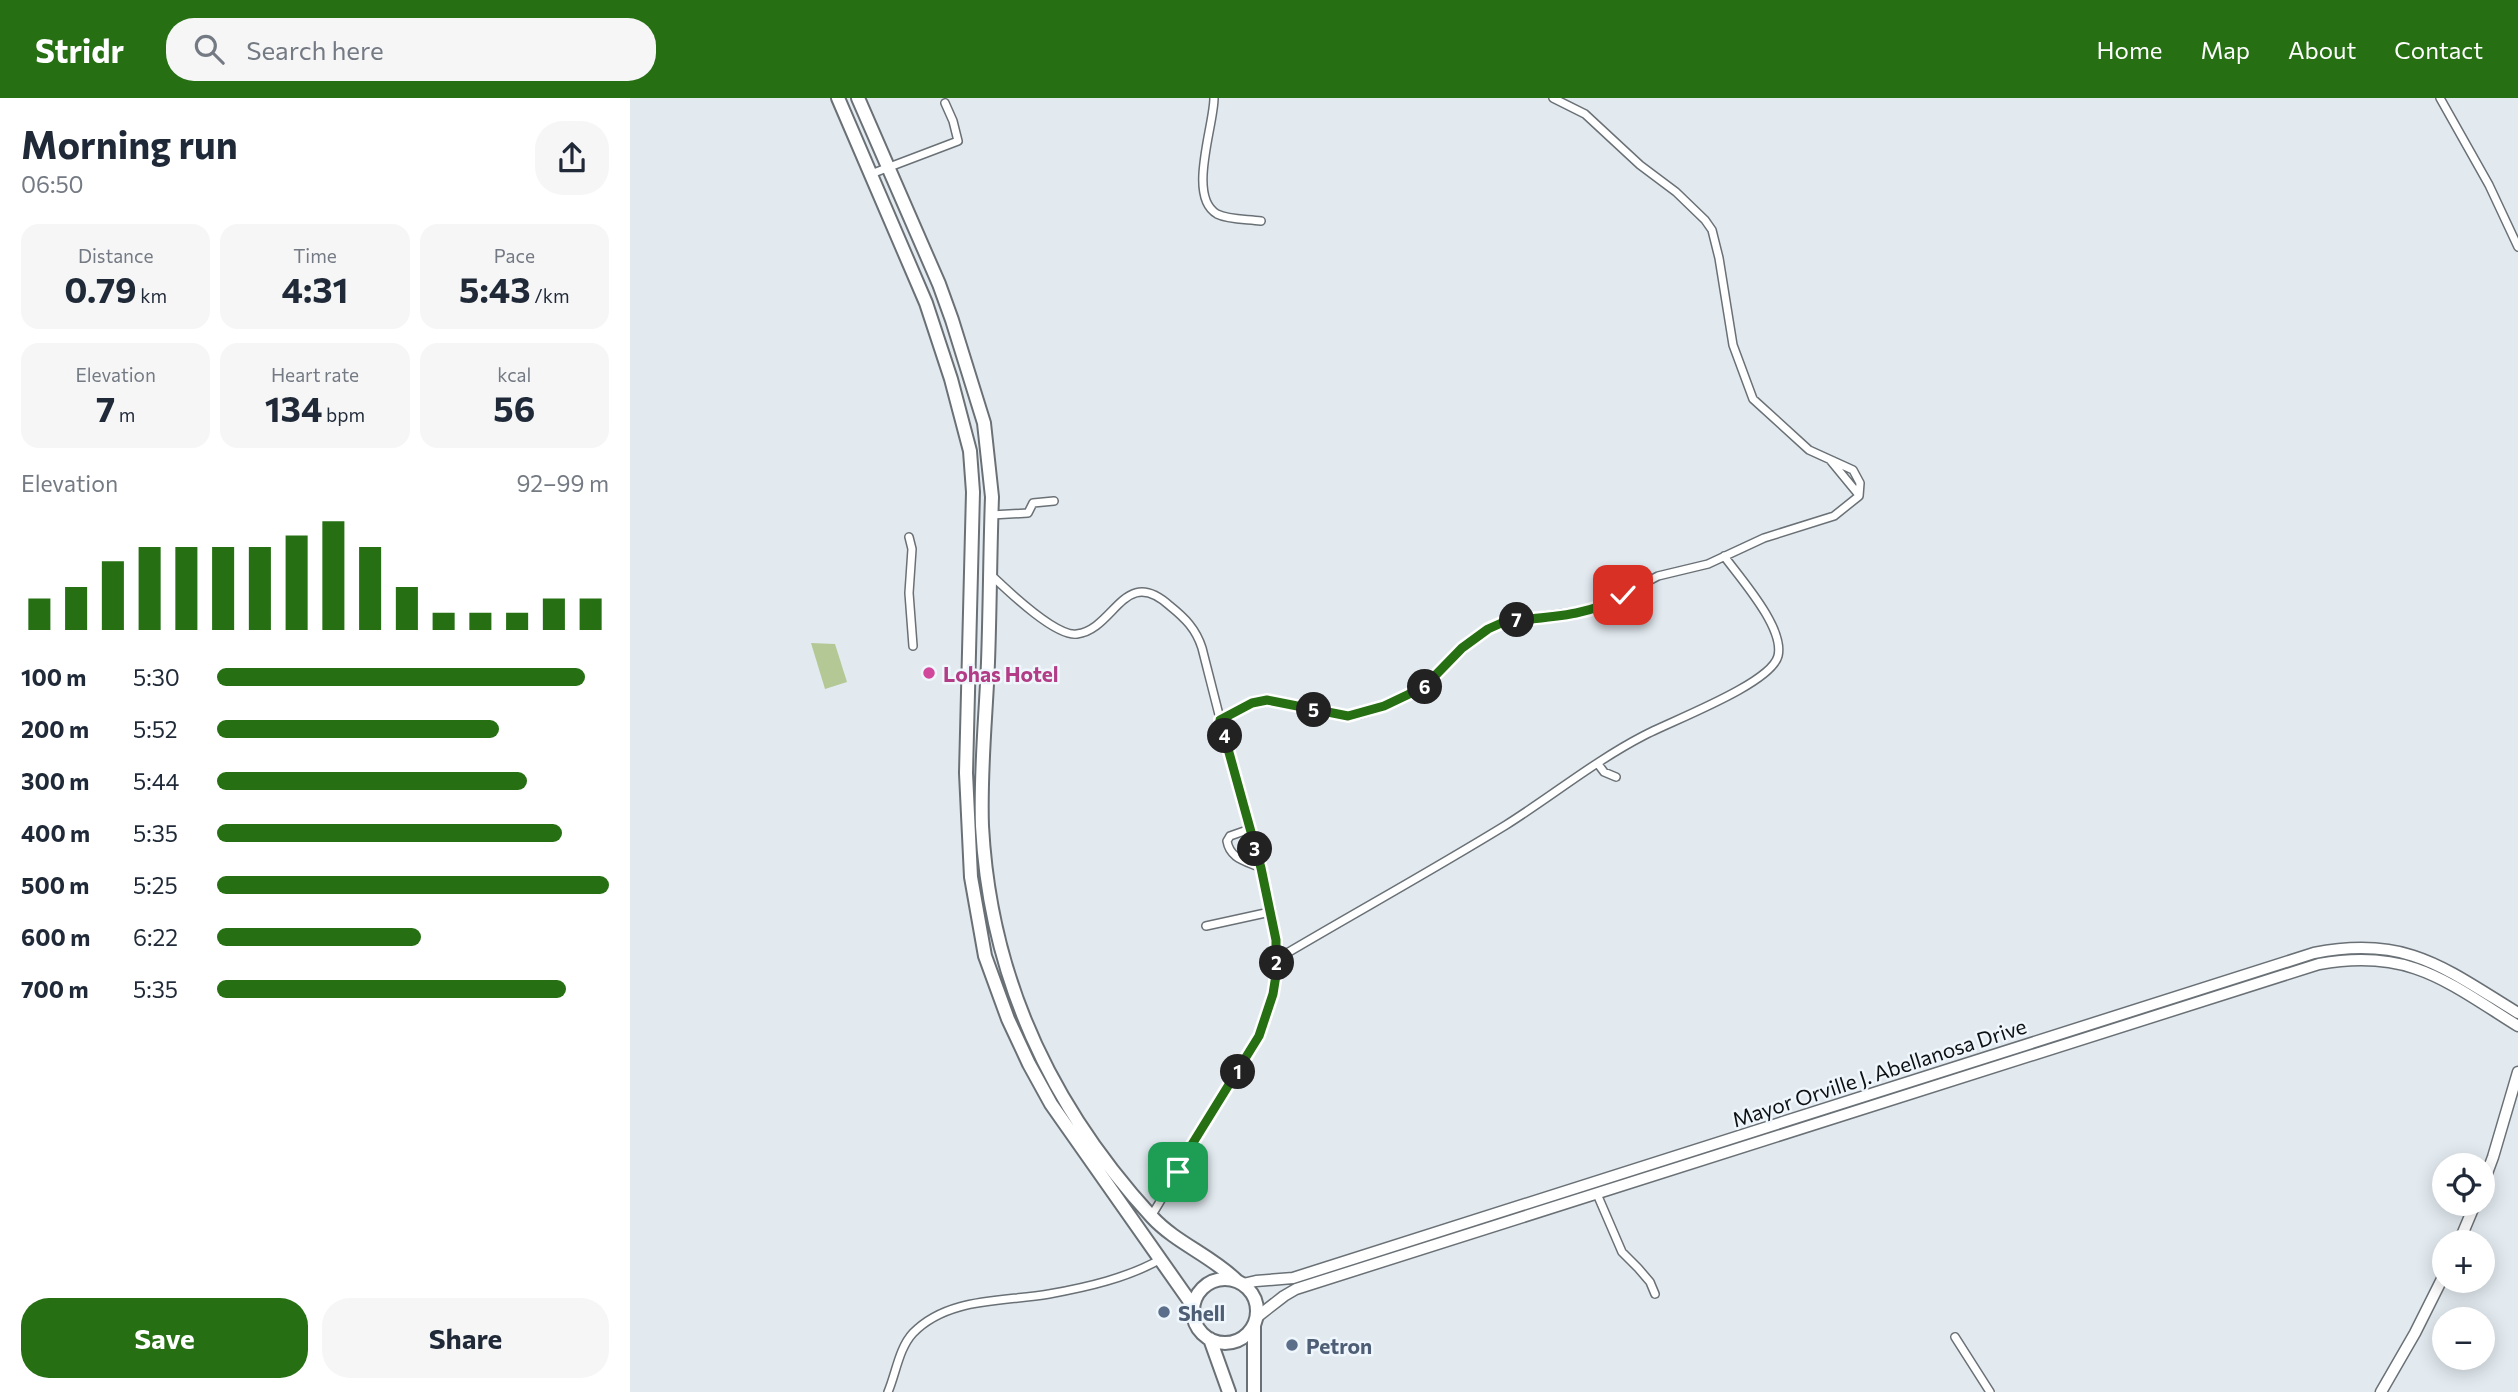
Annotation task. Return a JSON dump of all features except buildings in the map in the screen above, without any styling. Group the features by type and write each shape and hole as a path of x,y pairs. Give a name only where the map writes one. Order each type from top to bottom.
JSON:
{"highway":[{"path":"838,98 926,303 951,379 970,451 973,492 966,774 971,877 985,956 996,990 1029,1064 1067,1129 1193,1306"},
{"path":"858,98 944,297 984,423 988,446 991,515 982,795 988,881 1004,960 1042,1058 1075,1119 1152,1216 1171,1233 1240,1282 1256,1302 1254,1392"},
{"path":"970,451 988,446"},
{"path":"1029,1064 1042,1058"},
{"path":"1110,1190 1122,1179"},
{"path":"1240,1282 1223,1278 1209,1283 1198,1292 1193,1306 1194,1321 1210,1339 1226,1343 1243,1338 1256,1321"},
{"path":"1210,1339 1228,1392"}],"main road":[{"name":"Mayor Orville J. Abellanosa Drive","path":"1240,1282 1293,1278 2314,953 2371,947 2400,951 2428,960 2518,1013"},
{"name":"Mayor Orville J. Abellanosa Drive","path":"1256,1321 1296,1289 2319,964 2372,959 2424,971 2442,979 2518,1026"},
{"path":"2424,971 2428,960"},
{"path":"2494,1153 2518,1072"},
{"path":"2381,1392 2435,1293"}],"street":[{"path":"1214,98 1203,187 1206,202 1219,215 1261,221"},
{"path":"1220,720 1252,703 1267,700 1348,716 1384,706 1424,687 1462,648 1496,625 1506,621 1596,609 1650,579 1709,564 1764,538 1834,516 1859,496 1860,483 1857,475 1847,466 1809,450 1753,399 1733,345 1719,258 1712,230 1705,220 1687,201 1640,165 1585,114 1553,98"},
{"path":"2440,98 2489,185 2518,247"},
{"path":"872,174 958,141 945,103"},
{"path":"991,515 1028,513 1033,503 1054,501"},
{"path":"909,537 912,549 909,593 913,646"},
{"path":"1277,959 1507,824 1646,734 1753,683 1766,672 1777,658 1779,645 1776,633 1724,556"},
{"path":"989,574 1056,628 1071,634 1090,629 1133,594 1149,592 1161,597 1187,621 1197,634 1261,868 1277,959 1273,994 1259,1036 1191,1146 1152,1216"},
{"path":"1598,764 1604,772 1616,777"},
{"path":"1250,829 1230,836 1227,841 1228,848 1234,856 1261,868"},
{"path":"1206,926 1270,912"},
{"path":"1597,1194 1622,1252 1650,1282 1655,1294"},
{"path":"888,1392 906,1343 912,1334 944,1311 962,1305 1051,1294 1109,1280 1161,1259"},
{"path":"1955,1337 1990,1392"}],"green space":[{"path":"811,643 835,644 847,682 825,689"}],"place":[{"name":"Lohas Hotel","path":"929,673"},
{"name":"Shell","path":"1164,1312"},
{"name":"Petron","path":"1292,1345"}],"route":[{"path":"1178,1172 1183,1158 1259,1036 1273,994 1276,975 1276,940 1261,868 1220,720 1252,703 1267,700 1352,716 1384,706 1424,687 1462,648 1496,625 1506,621 1596,609 1623,595"}]}
